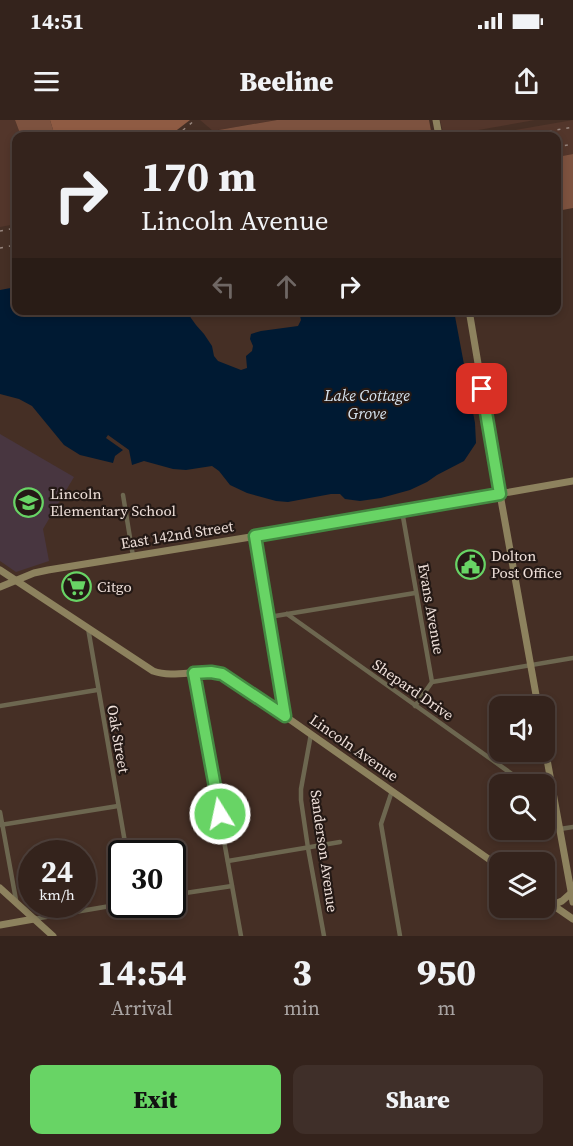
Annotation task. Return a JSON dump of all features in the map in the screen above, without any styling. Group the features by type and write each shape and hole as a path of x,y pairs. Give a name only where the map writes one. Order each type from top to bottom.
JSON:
{"street":[{"path":"470,315 536,696"},
{"name":"East 142nd Street","path":"0,587 34,573 48,570 573,481"},
{"path":"123,495 133,556"},
{"name":"Evans Avenue","path":"402,511 432,682"},
{"path":"255,536 285,716"},
{"name":"Lincoln Avenue","path":"0,570 153,671 166,675 211,672 222,674 489,859"},
{"path":"268,617 415,593"},
{"name":"Shepard Drive","path":"286,614 512,774"},
{"name":"Oak Street","path":"88,628 124,840"},
{"path":"415,706 432,682 573,658"},
{"path":"194,673 241,936"},
{"path":"0,706 98,690"},
{"name":"Sanderson Avenue","path":"311,734 302,800 324,936"},
{"path":"392,791 381,824 400,936"},
{"path":"555,805 573,902"},
{"path":"1,825 118,806"},
{"path":"0,812 16,903"},
{"path":"560,829 573,827"},
{"path":"228,861 340,842"},
{"path":"186,894 232,886"},
{"path":"0,888 53,936"},
{"path":"555,904 571,893"},
{"path":"0,925 108,906"},
{"path":"555,906 573,919"}],"shaded area":[{"path":"0,120 15,120 20,132 12,132 12,225 0,227"},
{"path":"15,120 50,120 54,132 20,132"},
{"path":"50,120 190,120 174,132 54,132"},
{"path":"200,120 277,120 213,131"},
{"path":"277,120 429,120 431,132 212,132"},
{"path":"440,120 535,120 467,132 443,132"},
{"path":"573,120 573,154 561,156 561,132 503,132"},
{"path":"573,154 573,208 561,210 561,156"},
{"name":"Lincoln Elementary School","path":"0,434 74,477 43,529 49,561 16,572 0,561"}],"water":[{"name":"Lake Cottage Grove","path":"12,288 12,315 189,315 212,346 214,356 218,361 241,370 247,368 246,356 252,351 251,334 298,326 301,320 300,315 455,315 475,423 476,443 464,461 427,482 410,490 360,501 345,499 340,494 331,494 288,502 276,501 247,493 230,485 212,466 186,470 144,461 132,465 129,450 108,435 106,438 123,450 115,456 113,463 80,455 64,445 32,406 19,399 0,394 0,290"}],"railway":[{"path":"181,132 195,120"},
{"path":"545,132 573,127"},
{"path":"561,146 573,144"},
{"path":"0,231 12,229"},
{"path":"0,248 12,246"}],"place":[{"name":"Lincoln Elementary School","path":"29,503"},
{"name":"Dolton Post Office","path":"470,565"},
{"name":"Citgo","path":"76,587"}],"route":[{"path":"220,814 194,673 222,674 285,716 255,536 500,494 482,389"}]}
